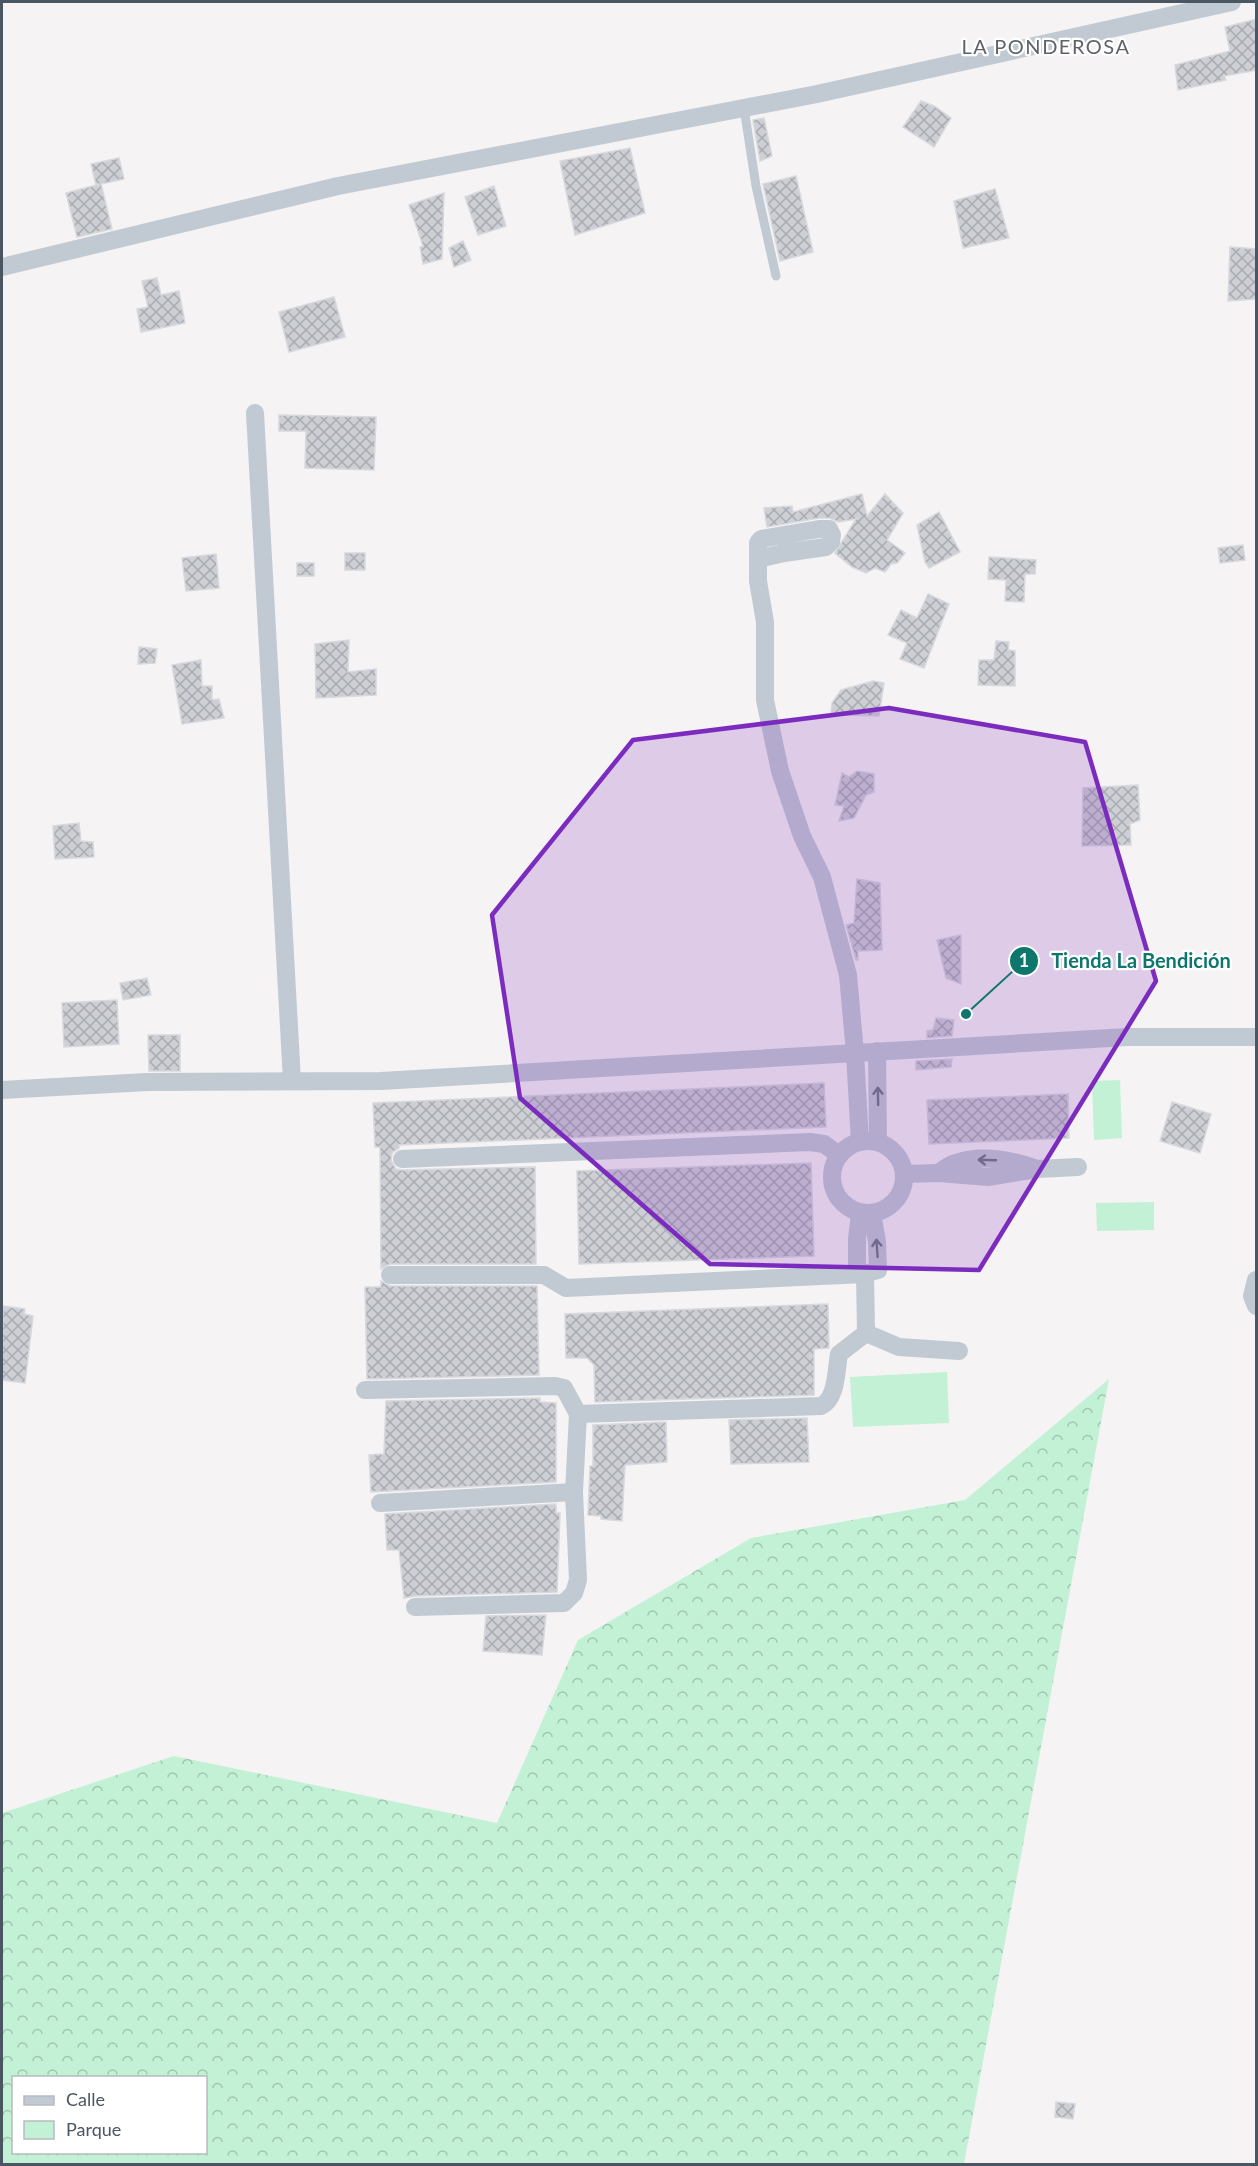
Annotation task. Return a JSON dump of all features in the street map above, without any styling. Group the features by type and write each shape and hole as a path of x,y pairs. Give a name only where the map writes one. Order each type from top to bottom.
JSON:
{"street":[{"path":"2,267 338,186 817,94 1232,2"},
{"path":"255,413 292,1082"},
{"path":"758,559 758,581 765,622 765,700 780,771 802,836 822,878 848,975 860,1142"},
{"path":"2,1090 147,1083 381,1081 1127,1037 1257,1037"},
{"path":"877,1051 878,1142"},
{"path":"402,1159 810,1142 824,1144 839,1155"},
{"path":"860,1142 878,1142 894,1151 900,1161 904,1183 900,1194 893,1204 883,1210 866,1213 849,1208 834,1190 832,1178 834,1165 839,1155 848,1146 860,1142"},
{"path":"904,1174 939,1173 955,1163 976,1160 1017,1161 1037,1169 1078,1167"},
{"path":"865,1274 857,1271 857,1239 866,1213"},
{"path":"390,1275 543,1275 566,1288 865,1274"},
{"path":"865,1274 866,1333"},
{"path":"1257,1280 1252,1296 1257,1306"},
{"path":"866,1333 900,1347 959,1351"},
{"path":"578,1414 821,1406 827,1403 831,1396 839,1354 866,1333"},
{"path":"365,1390 555,1386 564,1388 578,1414 574,1492 578,1580 574,1593 564,1603 414,1607"},
{"path":"380,1503 574,1492"}],"lane":[{"path":"744,108 756,186 776,276"}],"highlighted area":[{"path":"889,708 1085,742 1156,981 979,1270 710,1264 520,1098 492,915 633,740"}],"green space":[{"path":"1120,1080 1122,1138 1094,1140 1092,1081"},
{"path":"1154,1202 1154,1230 1097,1231 1096,1203"},
{"path":"947,1372 949,1423 853,1427 850,1377"},
{"path":"1109,1379 964,2164 2,2164 2,1813 174,1756 497,1823 578,1640 751,1538 965,1500"}],"building":[{"path":"1257,19 1257,70 1224,76 1226,80 1178,90 1175,65 1230,51 1225,27"},
{"path":"921,101 934,106 951,118 934,147 903,127"},
{"path":"764,118 772,156 760,161 753,120"},
{"path":"630,148 645,213 575,235 560,161"},
{"path":"119,158 124,179 101,184 112,229 77,237 66,193 100,184 96,185 91,164"},
{"path":"796,176 813,252 780,261 763,184"},
{"path":"494,186 506,226 478,235 465,197"},
{"path":"995,189 1009,238 963,248 954,201"},
{"path":"444,193 442,259 423,264 420,247 423,246 409,205"},
{"path":"463,241 471,260 454,267 449,248"},
{"path":"1230,247 1257,249 1257,299 1228,301"},
{"path":"157,278 161,295 179,291 185,323 141,332 137,309 148,307 142,281"},
{"path":"334,297 345,337 289,352 279,312"},
{"path":"279,415 376,417 374,470 305,468 306,431 279,431"},
{"path":"862,494 867,516 885,494 903,513 887,540 905,553 885,572 875,568 866,573 852,567 835,553 856,519 838,522 830,518 819,518 767,527 764,508 792,506 793,512"},
{"path":"939,512 960,552 929,568 925,562 917,525"},
{"path":"1243,545 1245,560 1220,563 1218,548"},
{"path":"345,553 365,553 365,570 345,570"},
{"path":"216,554 219,588 186,591 182,558"},
{"path":"989,557 1036,560 1035,574 1025,574 1024,602 1005,601 1006,580 988,579"},
{"path":"297,563 314,563 314,576 297,576"},
{"path":"928,594 949,604 924,668 900,659 907,643 888,635 901,610 917,618"},
{"path":"349,640 348,672 376,669 376,695 316,698 315,644"},
{"path":"996,641 1009,642 1008,650 1015,651 1015,686 978,685 979,660 994,660"},
{"path":"139,647 157,649 155,663 138,664"},
{"path":"201,660 202,686 212,686 212,700 219,699 224,718 182,724 172,665"},
{"path":"873,681 884,683 879,716 842,715 831,712 832,703 841,690"},
{"path":"857,771 874,774 874,792 866,795 854,818 839,821 844,806 835,805 842,773 849,777"},
{"path":"1138,785 1140,820 1130,824 1131,845 1082,846 1083,788"},
{"path":"79,823 81,841 93,842 94,857 55,859 53,826"},
{"path":"857,879 880,883 882,950 858,951 858,960 856,960 846,925 854,923"},
{"path":"961,935 961,984 946,978 937,940"},
{"path":"147,978 151,995 123,1000 120,983"},
{"path":"117,1000 119,1044 64,1047 62,1003"},
{"path":"936,1018 954,1020 952,1036 927,1038 927,1031 933,1030"},
{"path":"148,1035 180,1035 180,1071 149,1071"},
{"path":"952,1059 951,1067 916,1070 916,1061"},
{"path":"824,1083 826,1127 399,1145 399,1148 392,1153 391,1160 396,1169 402,1170 535,1167 536,1264 390,1264 381,1269 380,1147 375,1147 373,1103"},
{"path":"1068,1094 1069,1138 929,1144 927,1100"},
{"path":"1172,1102 1211,1114 1200,1153 1160,1141"},
{"path":"811,1163 814,1256 579,1264 577,1171"},
{"path":"381,1281 390,1286 537,1286 539,1375 367,1379 365,1287 381,1287"},
{"path":"828,1304 829,1348 814,1349 814,1395 595,1402 594,1365 587,1358 566,1358 565,1314"},
{"path":"3,1306 25,1309 24,1314 33,1316 25,1383 2,1380"},
{"path":"540,1398 540,1402 556,1403 556,1482 371,1492 369,1455 384,1454 386,1401"},
{"path":"807,1418 809,1462 731,1464 729,1420"},
{"path":"666,1422 667,1462 625,1465 622,1521 588,1515 590,1466 593,1466 593,1425"},
{"path":"556,1504 556,1513 560,1513 557,1592 404,1598 399,1550 387,1550 385,1514"},
{"path":"546,1615 542,1655 483,1651 486,1616"},
{"path":"1056,2102 1075,2104 1073,2119 1055,2117"}],"place":[{"name":"Tienda La Bendición","path":"966,1014"}],"district":[{"name":"LA PONDEROSA","path":"1046,47"}]}
